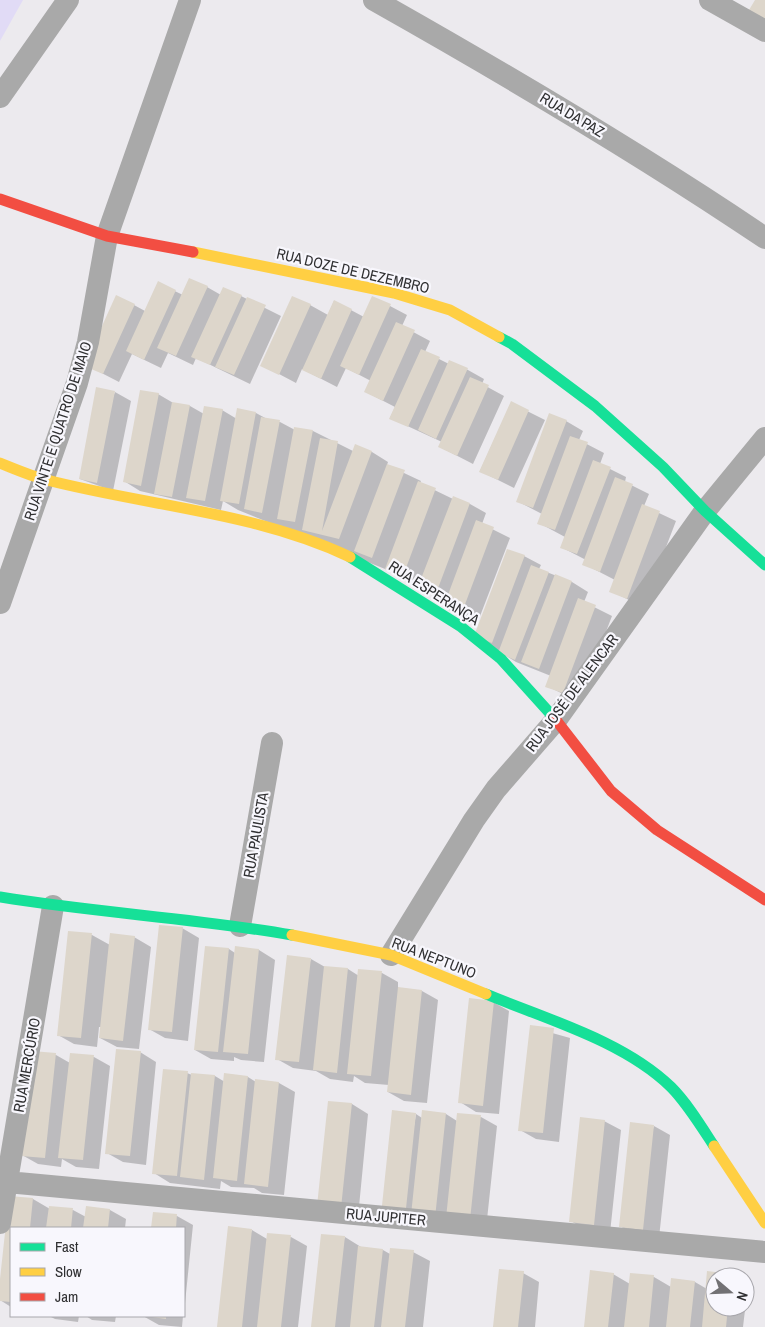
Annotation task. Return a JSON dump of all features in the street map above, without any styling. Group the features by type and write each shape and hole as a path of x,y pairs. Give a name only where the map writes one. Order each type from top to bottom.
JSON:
{"street":[{"path":"0,97 68,0"},
{"name":"RUA VINTE E QUATRO DE MAIO","path":"0,603 45,480 77,383 88,342 107,236 190,0"},
{"name":"RUA DA PAZ","path":"374,0 498,70 624,147 765,238"},
{"path":"710,0 765,31"},
{"name":"RUA DOZE DE DEZEMBRO","path":"0,199 107,236 338,280 394,293 450,310 512,344 595,406 662,466 705,511 765,565"},
{"name":"RUA JOSÉ DE ALENCAR","path":"391,955 474,820 496,789 556,720 705,511 765,438"},
{"name":"RUA ESPERANÇA","path":"0,463 45,480 276,528 314,540 356,560 460,626 501,658 556,720 611,791 632,811 657,830 765,900"},
{"name":"RUA PAULISTA","path":"240,926 272,743"},
{"name":"RUA NEPTUNO","path":"0,898 53,906 240,926 328,941 391,955 593,1038 634,1058 671,1087 702,1127 765,1224"},
{"name":"RUA MERCÚRIO","path":"0,1223 53,906"},
{"name":"RUA JUPITER","path":"7,1182 765,1252"}],"shaded area":[{"path":"0,0 23,0 0,41"}],"building":[{"path":"755,0 765,0 765,20 749,10"},
{"path":"189,278 208,286 176,356 157,348"},
{"path":"158,281 176,290 144,360 126,351"},
{"path":"223,287 242,295 210,365 191,357"},
{"path":"116,295 135,304 103,374 84,366"},
{"path":"292,296 311,304 279,375 260,366"},
{"path":"372,296 391,304 359,375 340,366"},
{"path":"247,297 266,305 234,375 215,367"},
{"path":"334,300 352,309 321,379 302,370"},
{"path":"396,322 415,330 383,401 364,392"},
{"path":"421,349 440,357 408,427 389,419"},
{"path":"449,360 468,368 436,439 418,430"},
{"path":"470,377 489,385 457,456 438,447"},
{"path":"96,387 115,391 97,483 79,479"},
{"path":"140,390 159,393 141,486 123,482"},
{"path":"511,401 529,410 498,480 479,472"},
{"path":"172,402 190,405 172,497 154,494"},
{"path":"204,406 223,409 205,501 186,498"},
{"path":"237,408 256,412 239,504 220,501"},
{"path":"549,413 567,420 533,508 516,502"},
{"path":"261,417 280,420 262,513 244,509"},
{"path":"294,427 313,430 295,522 277,519"},
{"path":"570,436 588,442 555,530 537,524"},
{"path":"320,438 338,441 322,531 355,444 372,451 339,539 302,530"},
{"path":"593,460 611,467 577,554 560,548"},
{"path":"387,464 405,470 372,558 354,551"},
{"path":"615,477 633,484 600,572 582,565"},
{"path":"418,481 436,488 403,576 385,569"},
{"path":"453,496 470,503 437,591 419,584"},
{"path":"642,504 660,511 627,599 609,592"},
{"path":"476,520 494,527 461,615 443,608"},
{"path":"507,549 525,555 492,643 474,636"},
{"path":"531,565 549,572 515,660 498,653"},
{"path":"555,574 572,581 539,669 521,662"},
{"path":"578,598 596,605 563,693 545,687"},
{"path":"159,925 183,927 172,1032 148,1030"},
{"path":"68,931 92,933 81,1038 57,1036"},
{"path":"110,933 135,936 123,1041 99,1038"},
{"path":"205,946 229,948 218,1052 194,1050"},
{"path":"235,946 259,949 248,1054 223,1052"},
{"path":"287,955 311,958 299,1062 275,1060"},
{"path":"324,966 348,968 337,1073 313,1070"},
{"path":"358,969 382,971 371,1076 347,1074"},
{"path":"398,987 422,990 411,1095 387,1092"},
{"path":"469,998 494,1001 483,1106 458,1103"},
{"path":"530,1025 554,1028 543,1133 518,1131"},
{"path":"116,1049 141,1051 130,1156 105,1154"},
{"path":"32,1051 56,1053 45,1158 21,1156"},
{"path":"70,1053 94,1055 83,1160 58,1158"},
{"path":"163,1069 188,1071 177,1176 152,1174"},
{"path":"191,1073 215,1075 204,1180 180,1177"},
{"path":"224,1073 248,1076 237,1181 213,1178"},
{"path":"255,1079 279,1082 268,1187 244,1184"},
{"path":"328,1101 352,1103 341,1208 317,1206"},
{"path":"392,1110 416,1113 405,1218 381,1215"},
{"path":"422,1110 446,1113 435,1218 411,1215"},
{"path":"457,1113 481,1115 470,1220 446,1218"},
{"path":"580,1117 605,1120 594,1225 569,1222"},
{"path":"630,1122 654,1125 643,1230 619,1227"},
{"path":"9,1196 33,1198 30,1227 10,1227 10,1302 0,1301 0,1279"},
{"path":"49,1206 73,1208 71,1227 46,1227"},
{"path":"86,1206 110,1209 108,1227 83,1227"},
{"path":"153,1212 177,1214 176,1227 151,1227"},
{"path":"228,1226 252,1229 242,1327 217,1327"},
{"path":"267,1233 291,1235 281,1327 257,1327"},
{"path":"321,1234 345,1236 335,1327 311,1327"},
{"path":"358,1246 383,1249 374,1327 350,1327"},
{"path":"390,1248 414,1250 405,1327 381,1327"},
{"path":"499,1269 524,1271 518,1327 493,1327"},
{"path":"590,1270 614,1273 608,1327 584,1327"},
{"path":"630,1273 654,1275 649,1327 624,1327"},
{"path":"671,1278 695,1281 690,1327 666,1327"},
{"path":"705,1293 705,1317 727,1317 726,1327 702,1327"}],"traffic: fast":[{"path":"499,337 512,344 595,406 663,467 705,511 765,565"},
{"path":"350,557 460,626 501,659 556,720"},
{"path":"0,897 292,935"},
{"path":"486,994 559,1022 608,1044 631,1057 652,1071 677,1093 714,1146"}],"traffic: slow":[{"path":"193,252 394,293 450,310 499,337"},
{"path":"0,463 47,480 201,511 277,530 314,542 350,557"},
{"path":"292,935 391,955 486,994"},
{"path":"714,1146 765,1223"}],"traffic: jam":[{"path":"0,199 107,236 193,252"},
{"path":"556,720 611,791 657,830 765,900"}]}
